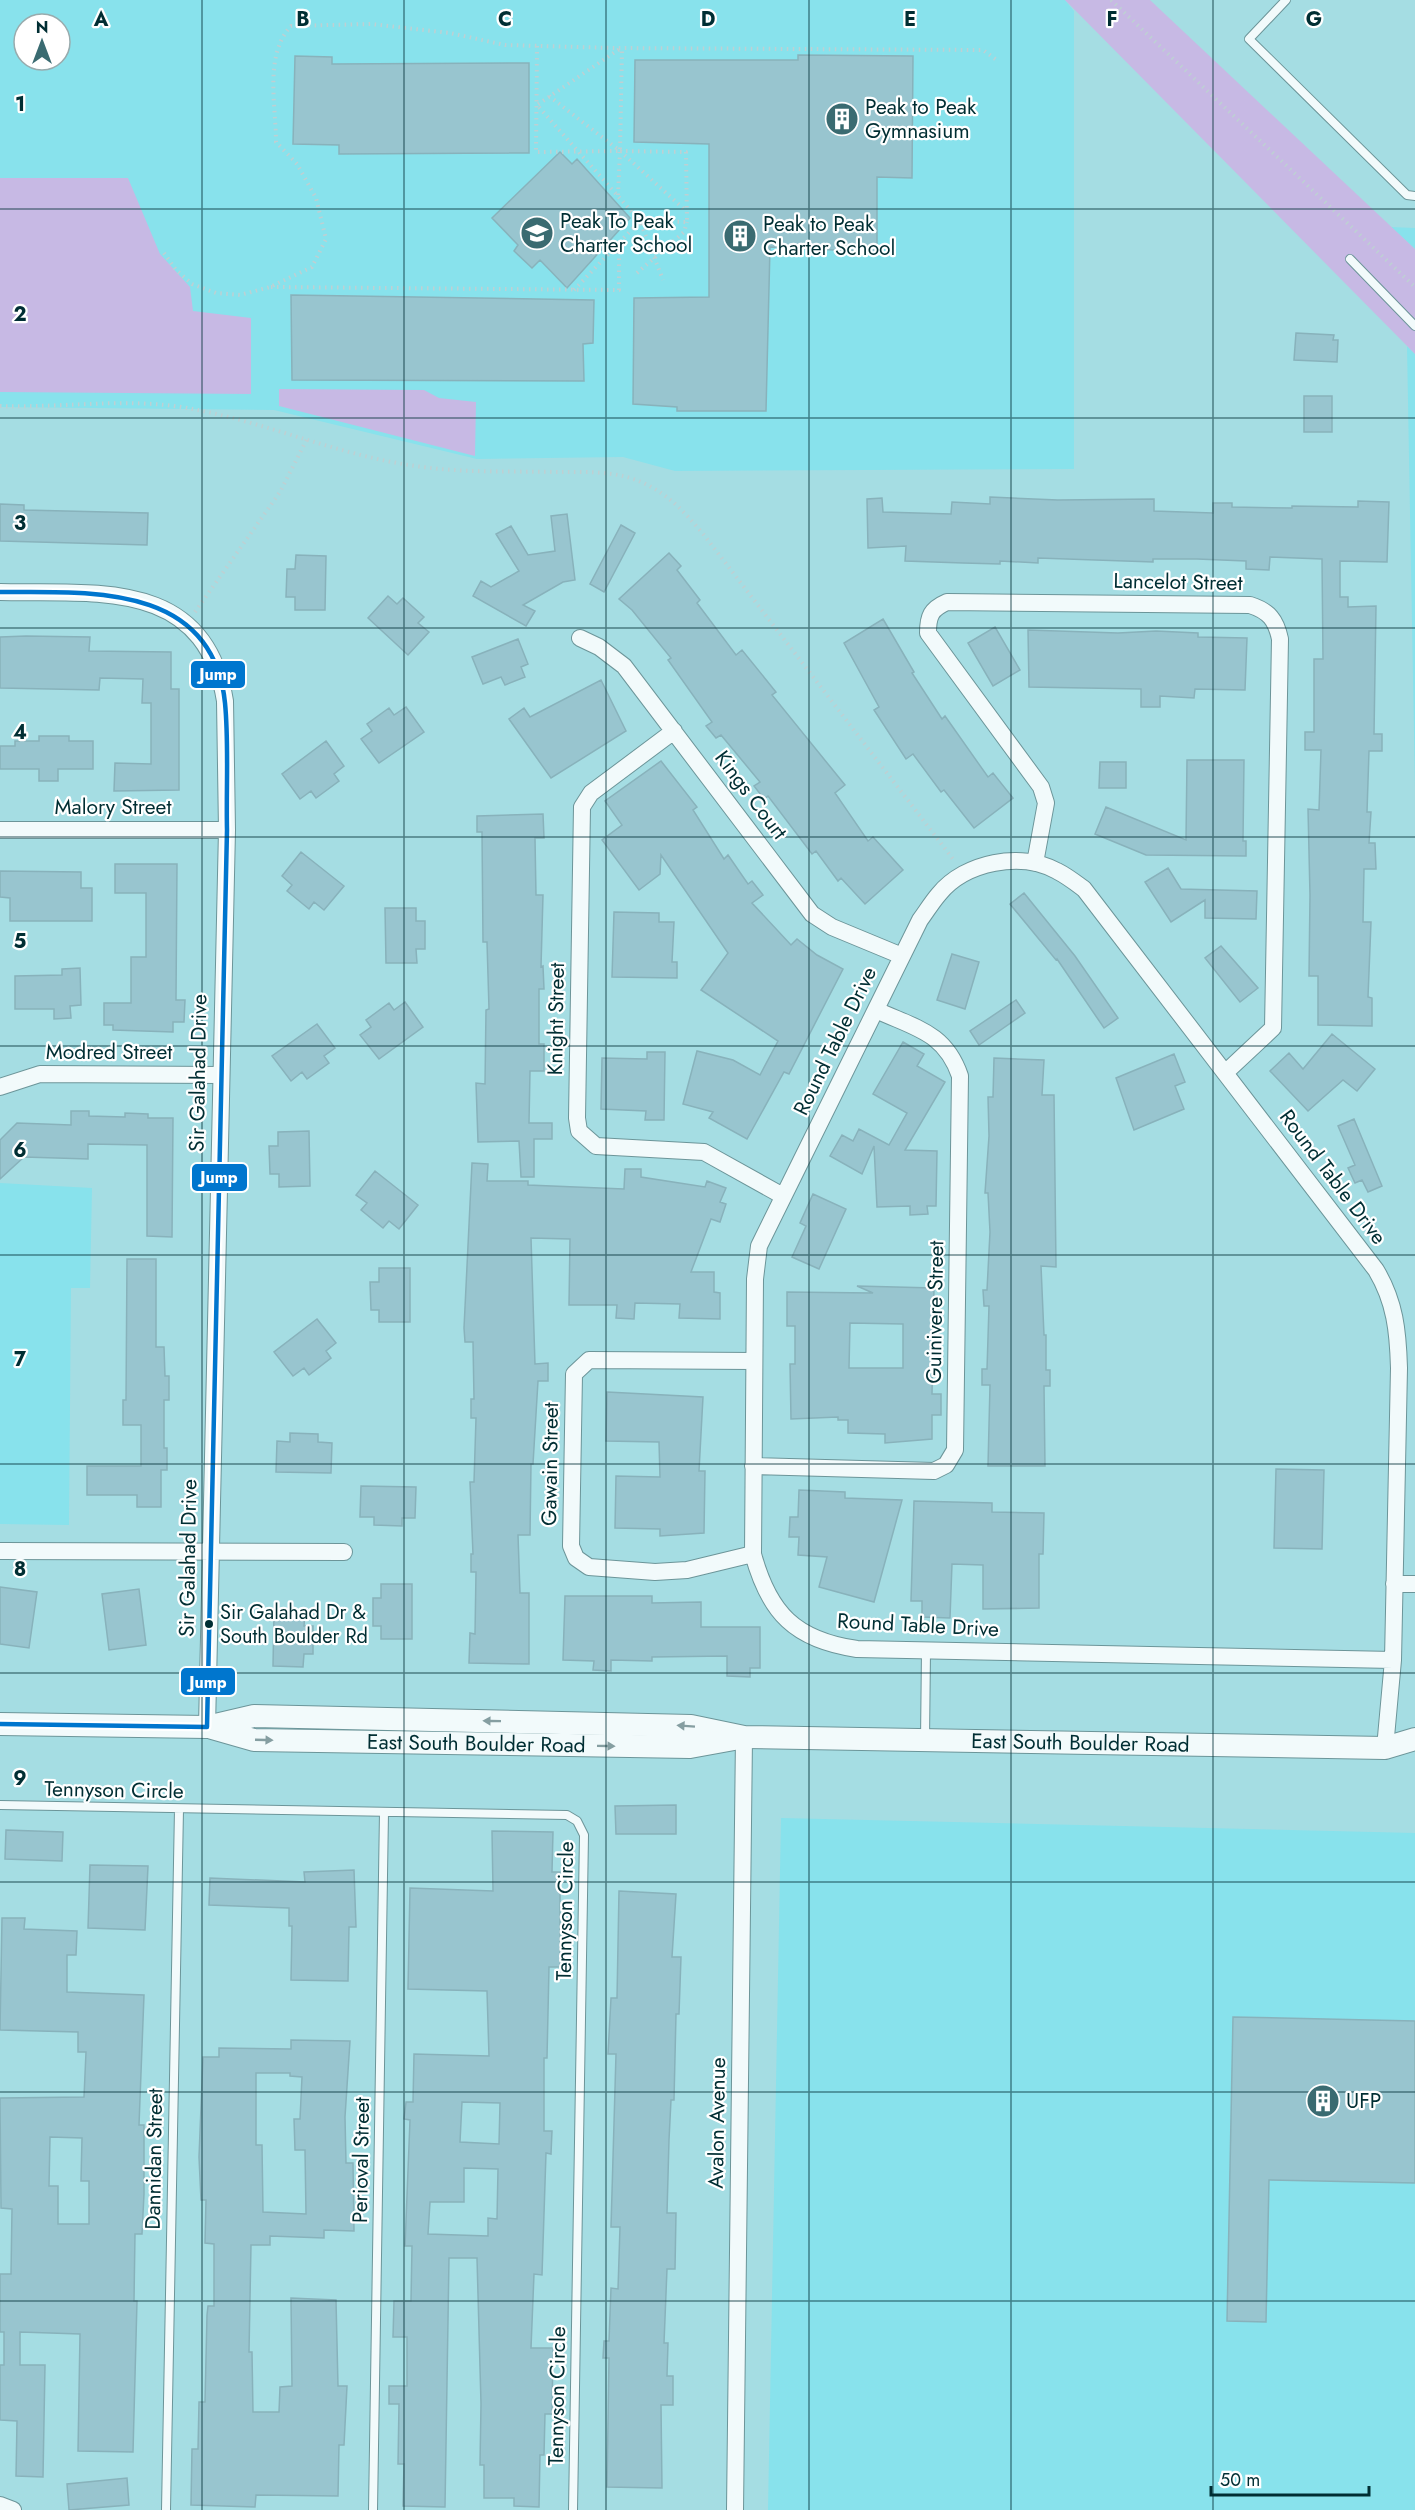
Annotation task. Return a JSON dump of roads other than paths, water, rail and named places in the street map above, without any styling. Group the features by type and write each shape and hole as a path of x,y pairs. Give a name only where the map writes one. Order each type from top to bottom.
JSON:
{"main road":[{"name":"East South Boulder Road","path":"0,1724 207,1727 254,1716 691,1726 744,1737 1385,1748 1415,1739"},
{"path":"1385,1748 1415,1754"}],"street":[{"name":"Sir Galahad Drive","path":"0,592 119,594 153,603 187,623 203,644 222,681 225,701 226,830 220,1075 219,1263 207,1727"},
{"name":"Lancelot Street","path":"1035,863 1046,803 1041,787 928,633 928,616 936,607 947,602 1250,605 1264,609 1276,622 1280,639 1273,1028 1225,1073"},
{"name":"Kings Court","path":"580,638 599,647 624,666 812,914 832,927 902,956"},
{"name":"Knight Street","path":"674,731 591,793 582,807 577,1118 579,1131 596,1146 704,1152 783,1196"},
{"name":"Malory Street","path":"0,830 226,830"},
{"name":"Round Table Drive","path":"1385,1748 1393,1660 1394,1584 1407,1368 1388,1290 1084,889 1056,870 1035,863 1007,861 967,872 939,892 920,920 759,1246 754,1279 753,1554 761,1584 774,1606 800,1630 831,1645 857,1649 1393,1660"},
{"name":"Guinivere Street","path":"753,1466 934,1471 946,1465 955,1450 960,1076 953,1056 939,1039 876,1010"},
{"name":"Modred Street","path":"0,1087 39,1074 220,1075"},
{"name":"Gawain Street","path":"753,1554 687,1570 655,1572 588,1567 576,1558 571,1546 574,1374 583,1363 589,1360 754,1361"},
{"path":"0,1551 344,1552"},
{"path":"1394,1584 1415,1584"},
{"name":"Avalon Avenue","path":"735,2510 744,1737"},
{"path":"0,2505 13,2510"}],"lane":[{"path":"1286,0 1249,39 1407,195 1415,196"},
{"path":"1350,259 1415,326"},
{"path":"925,1740 926,1651"},
{"name":"Tennyson Circle","path":"0,1805 567,1815 578,1821 583,1829 573,2510"},
{"name":"Dannidan Street","path":"166,2510 179,1809"},
{"name":"Perioval Street","path":"373,2510 384,1812"}],"place":[{"name":"Peak to Peak Gymnasium","path":"842,119"},
{"name":"Peak To Peak Charter School","path":"537,233"},
{"name":"Peak to Peak Charter School","path":"740,236"},
{"name":"Sir Galahad Dr & South Boulder Rd","path":"209,1624"},
{"name":"UFP","path":"1323,2101"}]}
